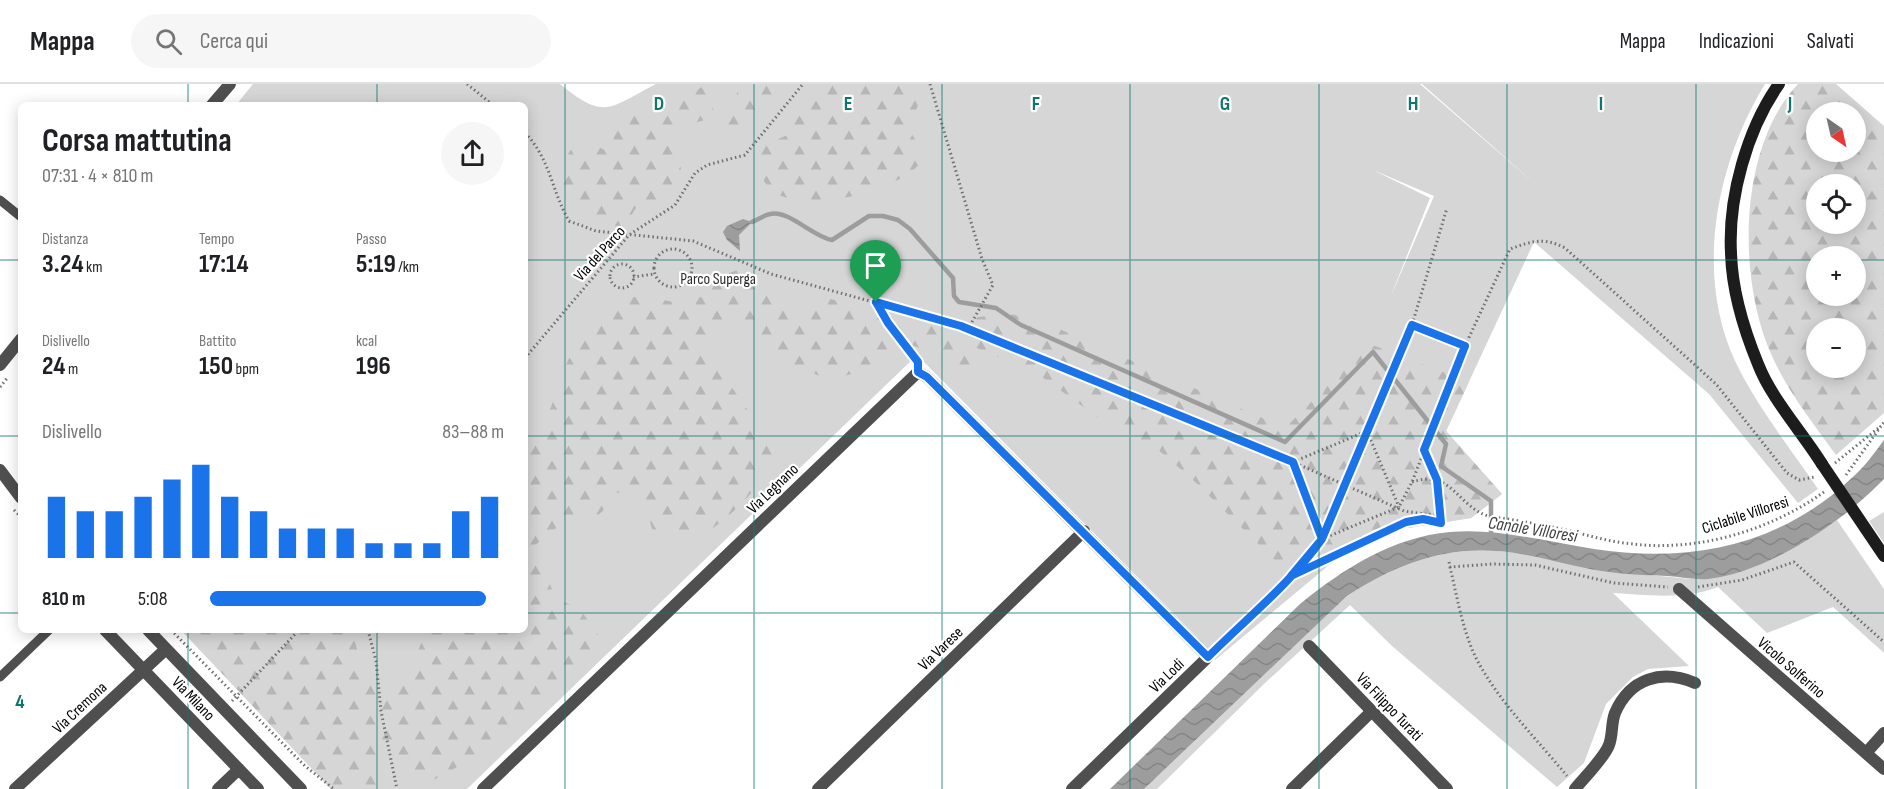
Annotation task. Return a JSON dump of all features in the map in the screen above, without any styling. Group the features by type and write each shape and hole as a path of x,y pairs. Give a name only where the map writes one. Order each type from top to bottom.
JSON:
{"main road":[{"path":"1779,84 1768,100 1746,154 1734,205 1731,253 1738,302 1758,366 1823,469 1884,556"}],"street":[{"path":"215,102 230,84"},
{"path":"0,365 18,343"},
{"path":"918,372 927,377 1084,531"},
{"name":"Via Legnano","path":"483,789 918,372"},
{"path":"0,471 18,494"},
{"path":"0,485 18,496"},
{"name":"Via Lodi","path":"1072,789 1208,657 1084,531"},
{"name":"Via Varese","path":"818,789 1084,531"},
{"name":"Vicolo Solferino","path":"1679,589 1884,769"},
{"name":"Via Milano","path":"108,633 258,789"},
{"name":"Via Milano","path":"151,633 301,789"},
{"name":"Via Filippo Turati","path":"1309,646 1447,789"},
{"name":"Via Cremona","path":"15,789 166,649"},
{"path":"1575,788 1609,747 1614,714 1626,695 1638,683 1653,676 1666,675 1695,683"},
{"path":"1292,789 1372,711"},
{"path":"1866,753 1884,733"},
{"path":"218,789 239,769"}],"lane":[{"path":"0,200 18,215"},
{"path":"1208,657 1291,576"},
{"path":"0,677 46,633"}],"path":[{"path":"466,84 489,102"},
{"name":"Via del Parco","path":"528,354 629,235 675,205 695,172 707,165 745,155 803,84"},
{"path":"930,84 982,259 993,285 968,329"},
{"path":"528,136 551,174 558,203 569,221 597,231 693,241 771,274 968,329 1293,462 1404,511 1439,516"},
{"path":"1291,576 1322,539 1412,325 1447,208"},
{"path":"680,250 682,240"},
{"path":"1322,539 1399,507 1412,482 1465,346 1510,249 1526,243 1551,240 1565,248 1716,384 1787,473 1798,480 1811,480 1881,426"},
{"path":"668,249 680,250 692,264 687,281 675,287 662,284 654,274 658,256 668,249"},
{"path":"625,265 631,269 633,277 631,284 620,288 611,281 612,270 617,266 625,265"},
{"path":"603,266 612,270"},
{"path":"633,277 654,274"},
{"path":"876,302 888,323 918,362 918,372"},
{"path":"1412,325 1465,346"},
{"path":"1839,481 1852,470 1884,422"},
{"path":"1293,462 1367,431"},
{"path":"1367,431 1399,507"},
{"path":"1291,576 1406,522 1423,519 1441,523 1437,480 1424,450"},
{"path":"1293,462 1322,539"},
{"path":"1412,482 1427,478 1437,480"},
{"name":"Ciclabile Villoresi","path":"1437,480 1452,489 1476,510 1488,516 1624,543 1679,545 1727,536 1778,519 1792,513 1832,487"},
{"path":"1449,562 1475,656 1495,688 1575,788"},
{"path":"1450,567 1493,564 1535,565 1614,583 1679,589 1742,580 1794,562 1884,642"},
{"path":"174,633 305,766 334,789"},
{"path":"237,696 296,633"},
{"path":"369,633 376,661 381,711 397,789"}],"green space":[{"name":"Parco Superga","path":"253,84 560,84 587,103 607,107 656,84 1420,84 1541,189 1422,84 1765,84 1748,115 1723,184 1716,220 1714,257 1716,294 1723,329 1736,363 1764,412 1818,489 1798,503 1709,394 1534,242 1446,431 1502,494 1471,518 1401,529 1335,560 1215,660 1197,637 917,355 467,789 331,789 184,633 528,633 528,102 238,102","holes":["1373,170 1434,196 1390,298 1430,198"]},
{"path":"705,84 715,86 711,105 715,112 723,116 732,108 740,84 792,84 786,93 746,122 735,139 726,137 705,120 671,129 682,180 663,197 636,208 628,223 617,226 607,225 589,217 560,184 562,171 571,149 581,140 609,151 614,146 616,127 630,114 651,121 651,112 657,107 692,93"},
{"path":"820,84 912,84 912,92 919,102 909,129 925,157 909,174 880,188 845,198 810,201 779,195 773,191 757,171 763,146 787,135 804,104"},
{"path":"1798,84 1836,84 1857,102 1806,102 1806,162 1866,162 1866,110 1884,126 1884,413 1836,455 1801,407 1778,369 1761,325 1753,290 1749,253 1749,215 1754,178 1764,142 1778,111"},
{"path":"741,269 788,311 808,319 814,307 812,294 958,333 975,360 965,374 936,354 909,344 891,362 831,380 774,359 736,323 711,333 712,359 781,458 737,508 709,531 695,537 683,539 652,529 646,511 639,500 609,492 603,511 591,520 571,516 534,546 556,599 579,608 598,634 596,648 491,743 445,774 420,786 383,746 375,789 331,789 184,633 353,633 365,680 398,686 412,664 426,633 528,633 528,454 551,407 568,360 594,323 625,297 648,297 679,303 701,297 720,276"},
{"path":"1006,313 1041,321 1285,428 1370,344 1469,382 1446,431 1502,494 1471,518 1401,529 1335,560 1297,582 1191,478 1149,442 1125,437 1038,374 972,346 972,318"},
{"path":"1884,512 1884,543 1869,521"},
{"path":"1837,520 1884,589 1884,653 1833,607 1767,633 1718,587 1680,595 1613,593 1689,666 1648,669 1633,677 1606,704 1584,763 1557,787 1392,646 1350,605 1265,683 1157,789 1144,789 1347,596 1382,576 1418,561 1456,552 1497,551 1538,556 1639,575 1703,579 1726,575 1760,564 1808,539"}],"water":[{"path":"743,219 752,222 739,235 740,251 727,240 723,232 727,226"},
{"path":"1884,440 1884,479 1848,512 1779,556 1731,575 1703,579 1619,573 1520,554 1476,551 1456,552 1418,561 1382,576 1347,596 1144,789 1110,789 1300,604 1351,567 1389,548 1429,535 1468,531 1523,536 1630,553 1666,554 1700,551 1734,544 1766,533 1797,518 1827,499 1859,471"}],"waterway":[{"name":"Canale Villoresi","path":"752,222 777,214 793,219 817,234 832,240 869,216 883,216 898,220 910,229 953,278 954,296 959,302 996,308 1021,325 1285,442 1373,352 1446,444 1441,466 1491,501 1491,539"}],"route":[{"path":"876,302 888,323 918,362 918,372 927,377 1084,531 1208,657 1309,558 1322,539 1412,325 1465,346 1424,450 1437,480 1441,523 1414,519 1291,576 1309,558 1322,539 1293,462 961,326 876,302"}]}
